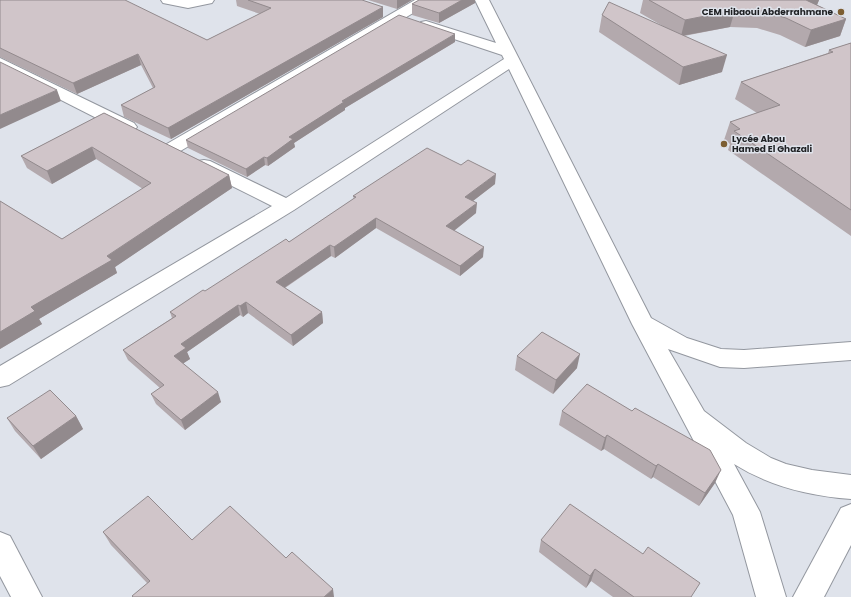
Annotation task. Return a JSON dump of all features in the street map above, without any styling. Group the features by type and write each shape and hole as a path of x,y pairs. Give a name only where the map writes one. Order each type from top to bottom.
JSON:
{"street":[{"path":"168,0 188,4 207,0"},
{"path":"157,142 391,13 425,0"},
{"path":"482,0 643,324 690,413 746,512 771,597"},
{"path":"391,13 510,56"},
{"path":"0,378 287,206 510,56"},
{"path":"0,63 287,206"},
{"path":"643,324 679,344 720,358 744,359 851,351"},
{"path":"690,413 750,460 793,479 822,485 851,487"},
{"path":"808,597 851,517"},
{"path":"0,546 27,597"}],"building":[{"path":"0,0 125,0 207,40 271,8 248,0 362,0 383,7 168,128 121,105 155,87 138,54 73,83 0,48"},
{"path":"419,0 462,0 439,13 412,4"},
{"path":"649,0 806,0 846,19 811,30 786,18 762,11 735,10 685,20"},
{"path":"609,2 727,55 683,67 602,15"},
{"path":"399,15 455,34 342,101 344,102 289,137 293,139 267,158 264,157 246,169 186,140"},
{"path":"851,43 851,210 734,131 740,129 730,122 780,105 741,82 833,52 829,50"},
{"path":"0,62 57,90 0,115"},
{"path":"104,113 229,175 107,256 112,260 31,307 35,311 0,332 0,201 62,239 151,183 92,147 47,171 21,156"},
{"path":"427,148 461,165 468,160 496,174 465,197 477,203 446,226 484,247 460,266 376,218 334,247 330,245 276,282 322,312 291,335 246,302 240,306 238,305 181,344 186,348 174,356 218,392 181,420 151,394 164,385 123,350 176,316 170,312 203,290 205,291 286,239 289,242 356,197 353,196"},
{"path":"542,332 580,354 556,380 517,356"},
{"path":"587,384 632,411 635,408 710,450 721,470 705,493 658,464 656,466 607,435 605,438 562,411"},
{"path":"50,390 76,416 33,446 7,418"},
{"path":"148,496 192,540 230,506 286,558 292,552 333,589 324,597 133,597 132,596 150,581 103,532"},
{"path":"570,504 643,554 648,547 700,583 691,597 634,597 595,569 590,576 541,540"}],"place":[{"name":"CEM Hibaoui Abderrahmane","path":"841,12"},
{"name":"Lycée Abou Hamed El Ghazali","path":"724,144"}]}
